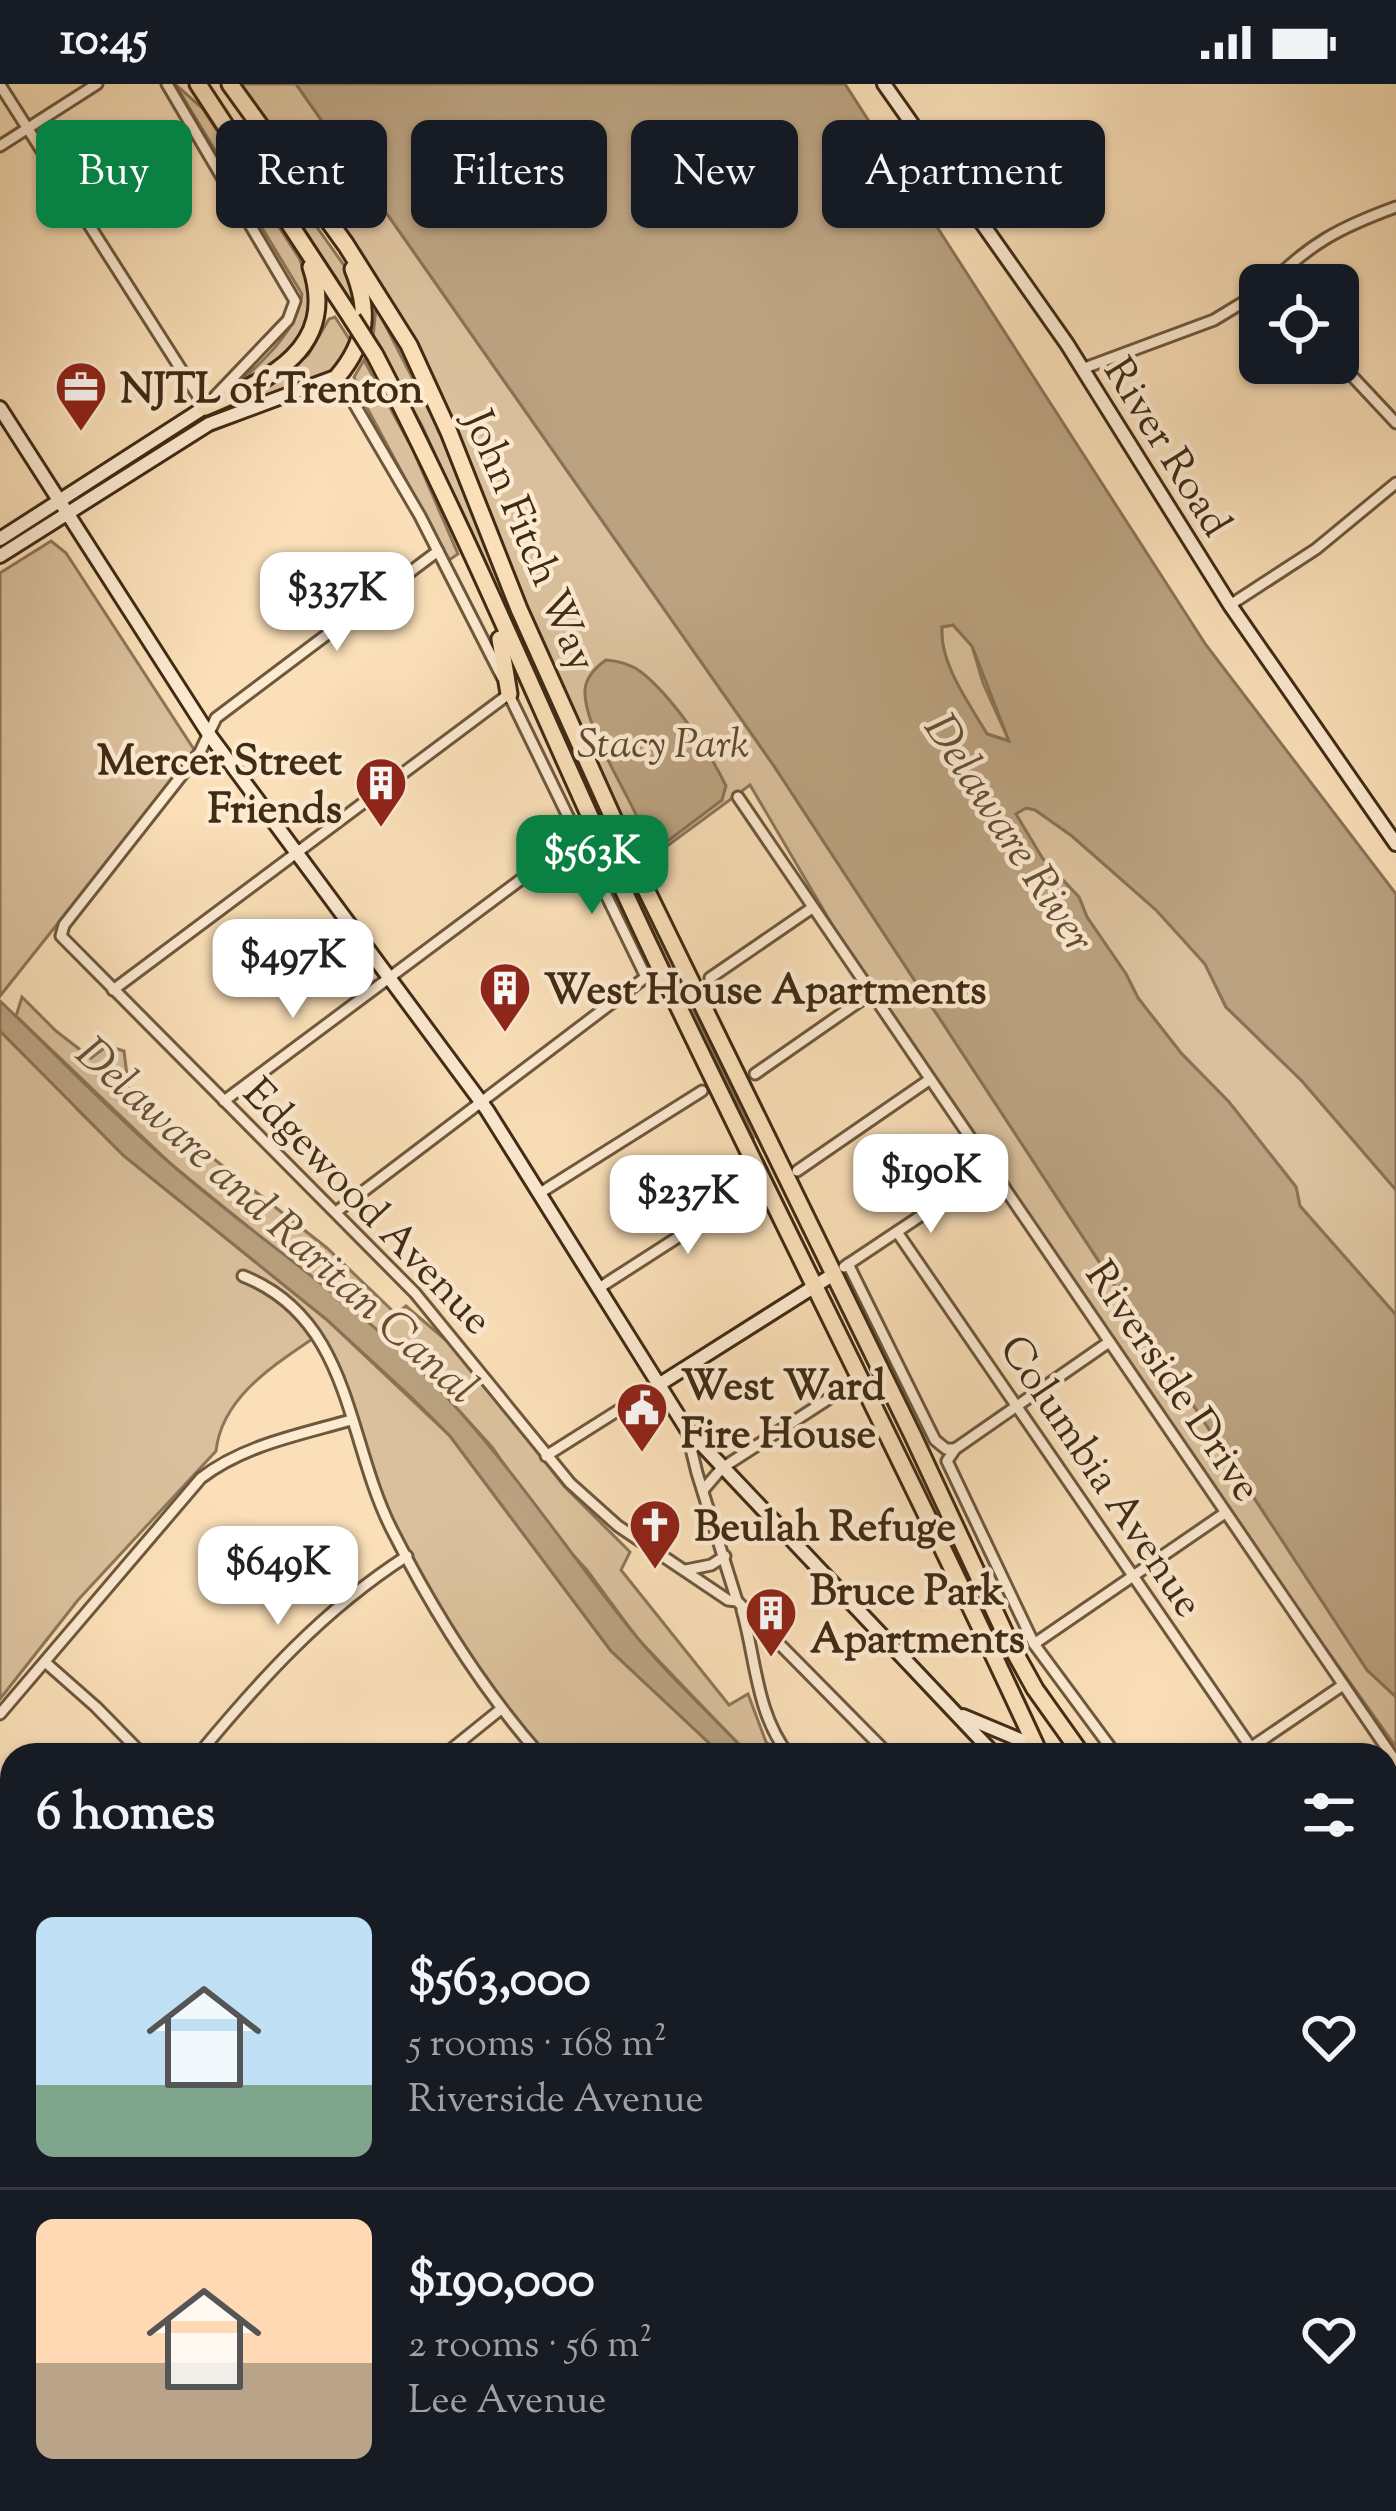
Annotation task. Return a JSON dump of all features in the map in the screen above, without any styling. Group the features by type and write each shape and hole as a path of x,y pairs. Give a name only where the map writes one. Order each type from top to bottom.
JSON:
{"highway":[{"path":"187,84 213,106"},
{"name":"John Fitch Way","path":"198,84 352,319 413,428 731,1118 1035,1743"},
{"name":"John Fitch Way","path":"230,84 256,120"},
{"path":"328,228 363,294 365,324 350,362 338,376"},
{"name":"John Fitch Way","path":"332,228 388,309 418,364 519,608 636,869 773,1156 841,1269 1017,1657 1074,1743"},
{"path":"206,407 261,379 308,341 320,300 305,247"},
{"path":"479,573 505,653 508,694"}],"main road":[{"name":"River Road","path":"884,84 1082,369 1230,605 1396,844"},
{"path":"0,539 208,424 338,376"},
{"path":"0,556 206,407"},
{"path":"0,408 208,734 482,1102 686,1428 984,1743"},
{"path":"660,1384 841,1269"},
{"path":"956,1713 1022,1743"}],"street":[{"path":"0,146 97,84"},
{"path":"0,85 206,407 266,347 295,304 276,263 167,84"},
{"path":"1289,264 1328,234 1396,207"},
{"path":"1082,369 1214,320 1239,305"},
{"path":"336,1212 646,977 438,551 338,376"},
{"path":"1359,383 1396,423"},
{"path":"1230,605 1316,549 1396,483"},
{"path":"208,734 216,718 438,551"},
{"path":"113,990 508,694"},
{"name":"Edgewood Avenue","path":"208,734 198,755 64,925 64,940 455,1338 546,1456 603,1514 739,1603 877,1743"},
{"name":"Riverside Drive","path":"738,797 1383,1743"},
{"path":"224,1101 578,837"},
{"path":"710,978 812,908"},
{"path":"755,1075 870,994"},
{"path":"797,1171 929,1080"},
{"path":"540,1193 702,1091"},
{"path":"955,1449 946,1449 935,1440 841,1269 991,1169"},
{"path":"599,1288 757,1192"},
{"name":"Columbia Avenue","path":"897,1232 1248,1743"},
{"path":"243,1276 282,1300 316,1333 335,1363 378,1502 501,1709 530,1743"},
{"path":"1107,1743 1034,1644 947,1465 955,1449 1109,1342"},
{"path":"546,1456 660,1384"},
{"path":"704,1489 722,1468 850,1385"},
{"path":"0,1714 201,1478 253,1448 351,1420"},
{"path":"686,1428 739,1603 760,1697 781,1743"},
{"path":"1034,1644 1226,1513"},
{"path":"209,1743 314,1625 406,1556"},
{"path":"685,1570 711,1565 725,1556"},
{"path":"45,1662 130,1743"},
{"path":"1265,1743 1342,1685"},
{"path":"459,1743 501,1709"}],"green space":[{"path":"175,84 203,109 216,129 216,152"},
{"name":"Stacy Park","path":"229,84 296,84 321,120 254,120"},
{"name":"Stacy Park","path":"387,214 774,766 1367,1670 1396,1697 1396,1743 1285,1591 840,938 750,785 636,869 409,345 328,228 387,228"},
{"path":"262,228 280,228 299,258 312,290 312,315 303,338 279,363 229,392 284,336 302,294"},
{"path":"303,228 317,228 353,278 360,315"},
{"path":"376,307 437,426 567,738 754,1139 722,1083 422,426 373,337"},
{"path":"335,317 353,345 333,372 229,408 308,355 329,319"},
{"path":"364,360 413,450 458,554 449,560 365,404 354,377"},
{"path":"51,541 66,553 195,751 0,996 0,573"},
{"path":"953,625 972,646 1009,741 987,734 956,682 942,641 942,627"},
{"path":"1035,809 1072,836 1156,909 1205,964 1226,1007 1302,1081 1396,1190 1396,1315 1300,1206 1296,1187 1138,998 1079,897 1043,859 1017,820 1016,813"},
{"path":"22,997 91,1058 107,1046 124,1051 129,1092 327,1248 396,1314 406,1306 455,1348 564,1486 630,1552 621,1570 729,1705 748,1694 767,1743 738,1743 637,1638 552,1532 492,1447 435,1384 172,1165 16,1016"},
{"path":"0,1003 77,1109 124,1156 326,1319 450,1436 611,1651 709,1743 528,1743 504,1718 395,1538 318,1335 240,1398 220,1431 216,1451 78,1600 0,1699"}],"water":[{"name":"Delaware River","path":"296,84 845,84 868,120 822,120 822,228 938,228 1206,645 1396,894 1396,1190 1302,1081 1226,1007 1205,964 1156,910 1035,810 1026,808 1016,814 1043,859 1079,897 1138,998 1296,1187 1300,1206 1396,1315 1396,1697 1367,1670 774,766 387,214 387,120 321,120","holes":["953,625 972,646 1009,741 987,734 964,696 945,655 942,627"]},
{"path":"606,660 625,663 653,682 700,741 726,786 722,800 656,850 651,849 587,707 587,681"},
{"path":"0,1001 149,1145 406,1356 490,1447 649,1652 737,1743 709,1743 611,1651 450,1436 411,1397 326,1319 124,1156 0,1031"}],"place":[{"name":"NJTL of Trenton","path":"81,433"},
{"name":"Mercer Street Friends","path":"381,829"},
{"name":"West House Apartments","path":"505,1034"},
{"name":"West Ward Fire House","path":"642,1454"},
{"name":"Beulah Refuge","path":"655,1571"},
{"name":"Bruce Park Apartments","path":"771,1659"}],"water label":[{"name":"Delaware and Raritan Canal","path":"278,1219"}]}
